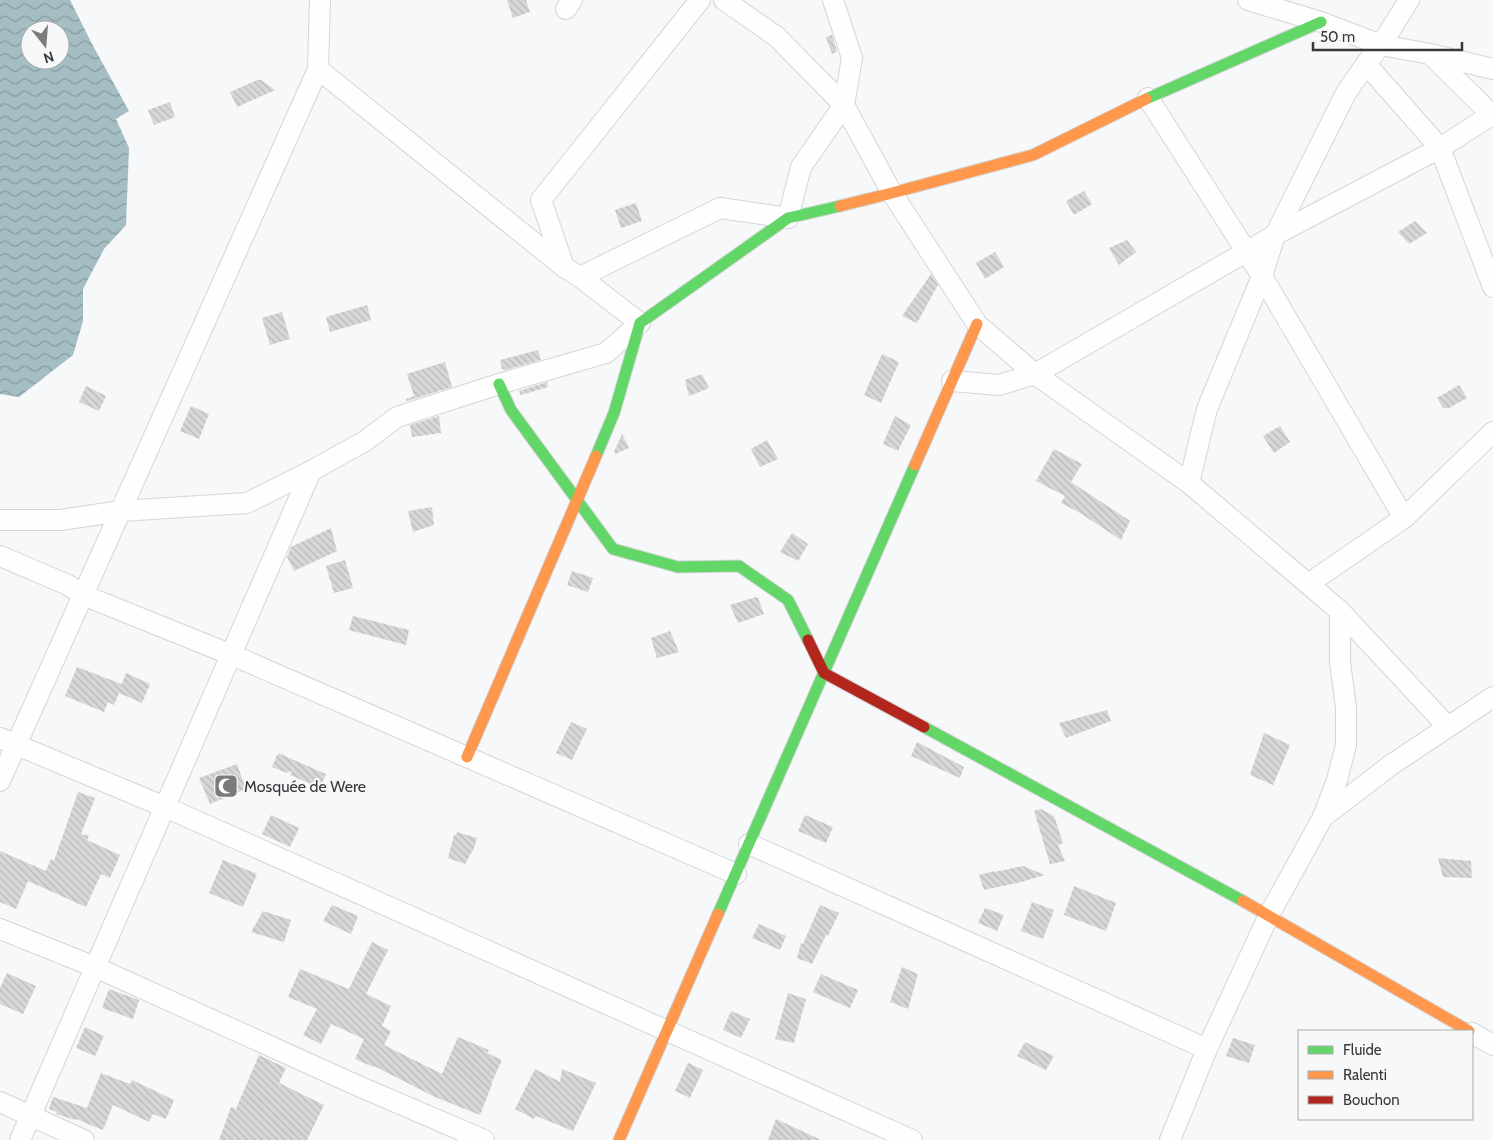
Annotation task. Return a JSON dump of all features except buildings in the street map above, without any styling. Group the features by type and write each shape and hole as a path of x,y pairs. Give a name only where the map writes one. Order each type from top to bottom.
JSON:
{"street":[{"path":"0,781 8,742 83,595 318,70 320,0"},
{"path":"572,272 541,200 700,0"},
{"path":"724,0 777,37 844,104 892,193 977,324 1035,374 1189,484 1340,611 1447,726"},
{"path":"788,218 801,167 844,104 852,58 834,0"},
{"path":"1248,0 1321,22 1381,45 1493,69"},
{"path":"1189,484 1206,409 1262,276 1275,236 1346,94 1381,45 1409,0"},
{"path":"0,520 60,520 121,511 247,503 311,472 365,441 397,417 499,384 606,353 640,323 788,218 892,193 1033,155 1148,98 1321,22"},
{"path":"952,381 999,385 1035,374 1246,252 1440,148 1493,115 1430,54"},
{"path":"1366,64 1440,148 1493,287"},
{"path":"318,70 572,272 640,323"},
{"path":"1148,98 1262,276 1404,518"},
{"path":"572,272 720,208 788,218"},
{"path":"467,757 614,413 640,323"},
{"path":"618,1140 977,324"},
{"path":"499,384 511,410 613,549 678,567 739,566 788,600 824,673 1269,915 1467,1030"},
{"path":"1308,584 1404,518 1493,432"},
{"path":"20,1140 311,472"},
{"path":"0,556 68,585 83,595 232,654 736,874"},
{"path":"1170,1140 1207,1049 1269,915 1323,817 1336,780 1346,745 1346,708 1340,662 1340,611"},
{"path":"1323,817 1391,764 1493,697"},
{"path":"8,742 165,807 912,1140"},
{"path":"749,844 1207,1049"},
{"path":"0,929 95,968 484,1140"},
{"path":"1473,1034 1493,1046"},
{"path":"0,1102 84,1140"}],"water":[{"path":"0,0 70,0 129,111 116,119 129,148 126,225 104,249 83,289 83,321 73,355 19,397 0,394"}],"traffic: fast":[{"path":"1146,99 1321,22"},
{"path":"596,456 614,413 640,323 788,218 840,206"},
{"path":"499,384 511,410 613,549 678,567 739,566 788,600 808,640"},
{"path":"718,914 915,465"},
{"path":"924,727 1243,901"}],"traffic: slow":[{"path":"840,206 1033,155 1146,99"},
{"path":"915,465 977,324"},
{"path":"467,757 596,456"},
{"path":"1243,901 1467,1030"},
{"path":"619,1140 718,914"}],"traffic: jam":[{"path":"808,640 824,673 924,727"}],"place":[{"name":"Mosquée de Were","path":"226,786"}]}
